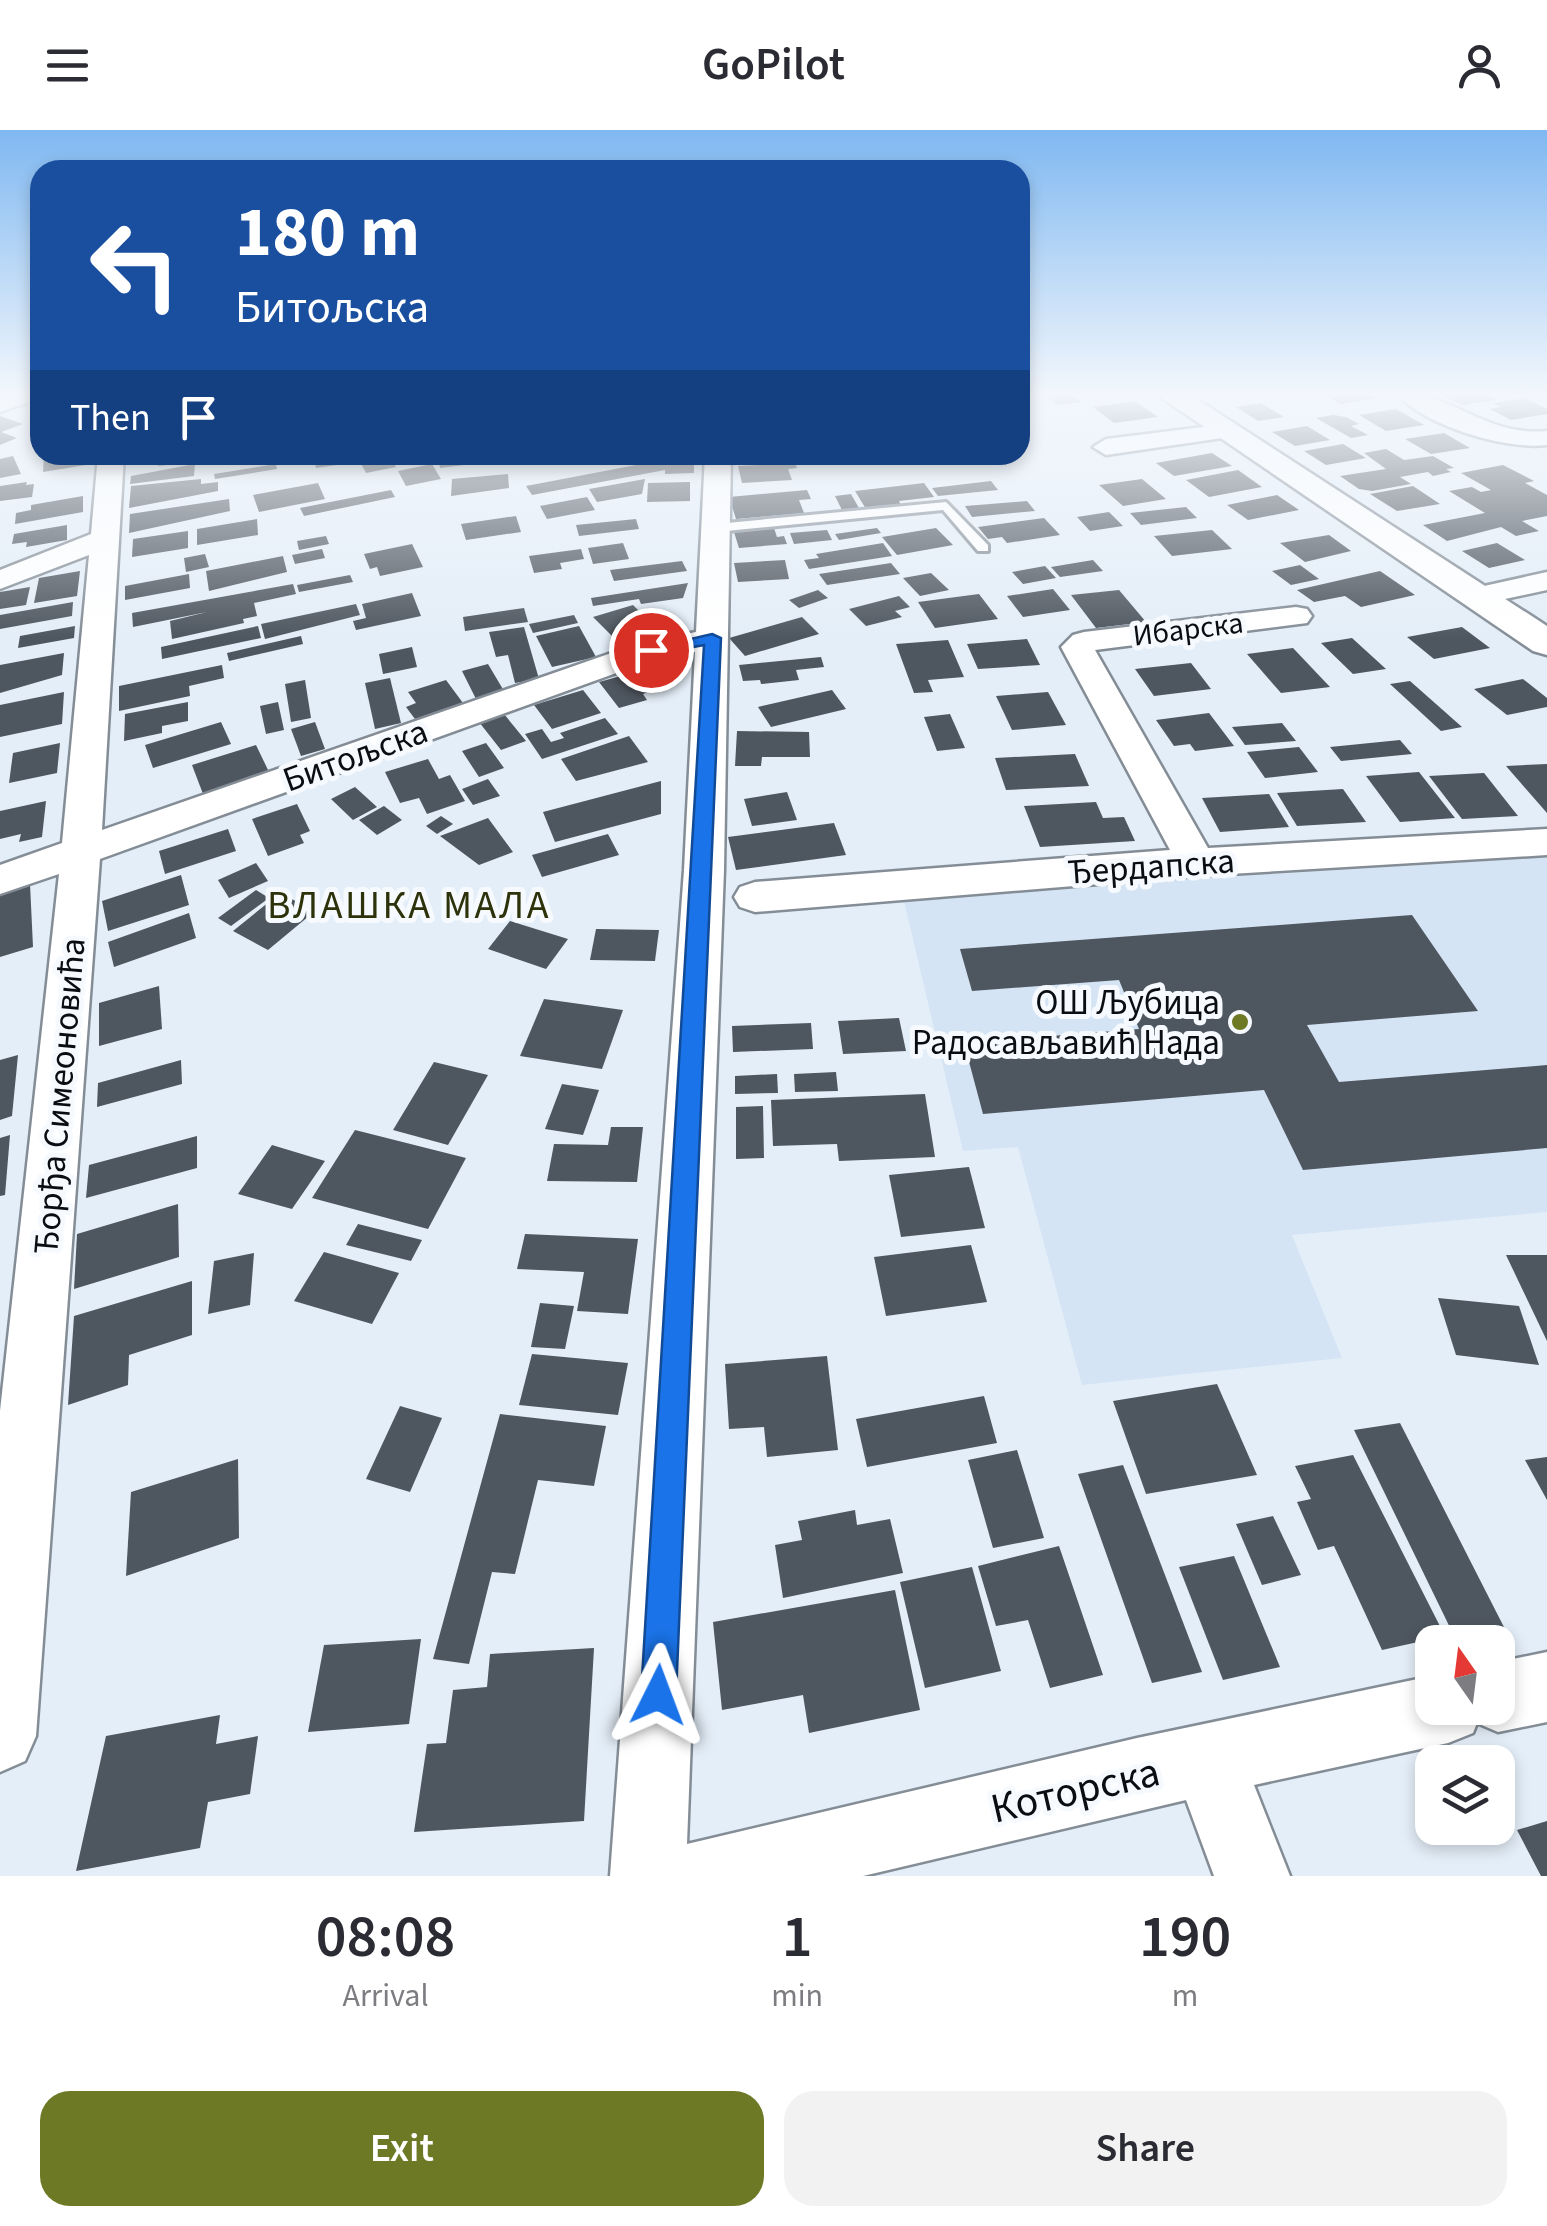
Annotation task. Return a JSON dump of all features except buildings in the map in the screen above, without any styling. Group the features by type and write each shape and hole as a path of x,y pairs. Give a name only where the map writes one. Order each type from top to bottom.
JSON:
{"street":[{"name":"Ђорђа Симеоновића","path":"2,1695 81,852 109,475"},
{"path":"648,1876 702,899 717,475"},
{"path":"1295,475 1547,643"},
{"path":"0,580 102,540"},
{"path":"1478,596 1547,581"},
{"name":"Ибарска","path":"1196,862 1078,649 1080,643 1296,616"},
{"name":"Битољска","path":"0,880 651,650 712,638"},
{"name":"Ђердапска","path":"756,897 1196,862 1547,842"},
{"path":"1515,1694 1547,1687"},
{"name":"Которска","path":"702,1876 1208,1758 1415,1715"},
{"path":"1208,1758 1252,1876"}],"lane":[{"path":"716,528 946,506 982,548"}],"shaded area":[{"name":"ОШ Љубица Радосављавић Нада","path":"1547,857 1547,1212 1292,1235 1342,1358 1082,1385 1018,1147 963,1151 903,897"}],"place":[{"name":"ОШ Љубица Радосављавић Нада","path":"1240,1022"}],"district":[{"name":"ВЛАШКА МАЛА","path":"409,904"}],"route":[{"path":"651,650 712,638 704,870 658,1695"}]}
